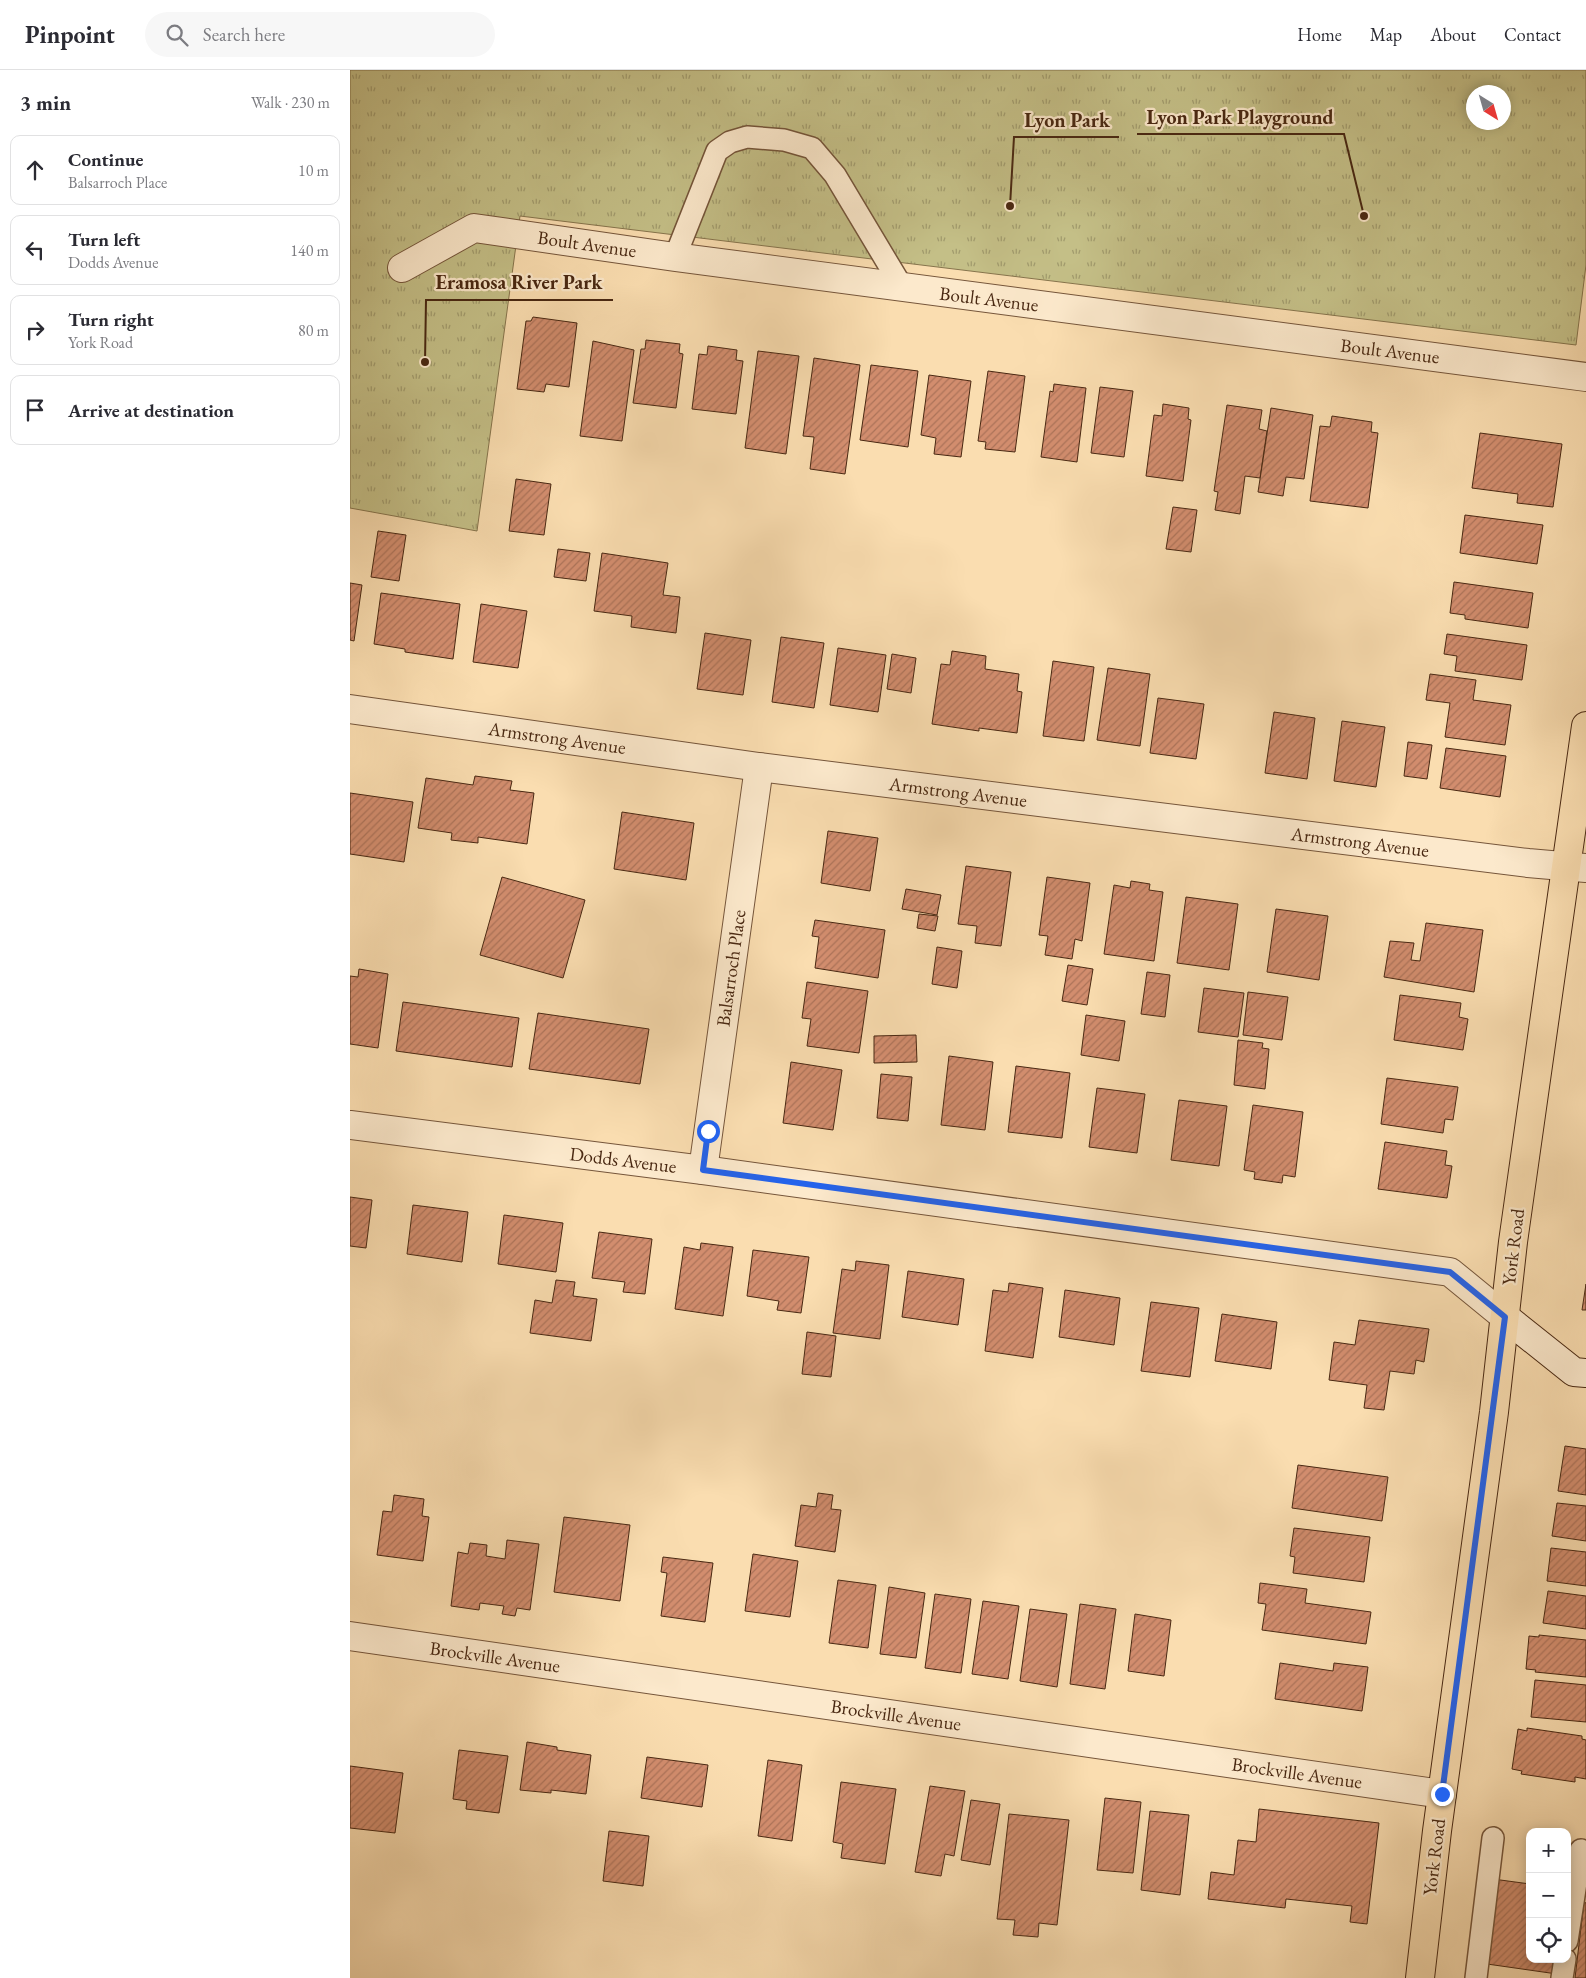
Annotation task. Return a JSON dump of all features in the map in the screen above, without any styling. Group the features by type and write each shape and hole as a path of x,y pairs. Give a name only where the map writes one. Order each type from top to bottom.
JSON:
{"main road":[{"name":"York Road","path":"1420,1978 1513,1242 1576,868 1586,726"}],"street":[{"name":"Boult Avenue","path":"402,268 474,228 676,257 1586,377"},
{"name":"Armstrong Avenue","path":"350,709 759,767 1576,868"},
{"name":"Balsarroch Place","path":"703,1170 759,767"},
{"name":"Dodds Avenue","path":"350,1125 703,1170 1450,1272 1574,1372 1586,1373"},
{"name":"Brockville Avenue","path":"350,1636 1442,1794"}],"lane":[{"path":"676,257 717,151 730,142 747,137 784,140 812,148 835,175 902,287"},
{"path":"1476,1978 1493,1838"},
{"path":"1571,1918 1581,1850"},
{"path":"1562,1978 1564,1963"}],"green space":[{"path":"350,70 1586,70 1586,265 1576,345 520,216 477,531 350,508"}],"building":[{"path":"533,317 577,323 569,387 546,384 544,392 517,389 526,321 531,321"},
{"path":"646,340 680,344 679,353 683,354 676,408 633,403 641,349 645,349"},
{"path":"593,341 634,350 622,441 580,436"},
{"path":"708,346 737,350 736,360 743,361 736,414 692,409 699,354 707,355"},
{"path":"758,351 799,356 786,454 745,448"},
{"path":"814,358 860,365 845,474 810,469 814,437 803,436"},
{"path":"871,365 918,371 908,447 860,440"},
{"path":"988,371 1025,376 1015,452 985,449 986,442 978,441"},
{"path":"929,375 971,381 961,457 934,454 936,438 921,435"},
{"path":"1054,384 1086,388 1077,462 1041,457 1050,391 1053,392"},
{"path":"1100,387 1133,391 1124,457 1091,453"},
{"path":"1163,404 1189,408 1188,419 1191,420 1183,481 1146,476 1154,415 1162,416"},
{"path":"1227,405 1262,410 1259,429 1267,431 1260,478 1245,476 1240,514 1215,510 1218,492 1214,491"},
{"path":"1271,408 1313,415 1304,479 1286,477 1283,496 1258,492"},
{"path":"1332,416 1372,422 1371,432 1378,433 1368,508 1310,501 1320,426 1330,427"},
{"path":"1480,433 1562,444 1553,507 1517,503 1518,494 1472,488"},
{"path":"516,479 551,484 544,535 509,531"},
{"path":"1173,507 1197,510 1191,552 1166,549"},
{"path":"1465,515 1543,525 1537,564 1460,553"},
{"path":"378,531 406,535 399,581 371,577"},
{"path":"558,549 590,553 586,581 554,577"},
{"path":"602,553 668,563 663,595 680,597 676,633 631,627 632,616 594,611"},
{"path":"1454,582 1533,593 1528,628 1465,619 1465,615 1450,613"},
{"path":"350,583 362,585 354,641 350,640"},
{"path":"381,593 460,604 453,659 405,652 405,649 374,644"},
{"path":"481,604 527,611 518,668 473,662"},
{"path":"705,633 751,640 743,695 697,689"},
{"path":"1447,634 1527,645 1522,680 1455,671 1457,656 1444,654"},
{"path":"781,637 824,643 814,708 772,702"},
{"path":"838,648 886,655 878,712 830,705"},
{"path":"952,651 986,656 985,669 1019,674 1017,691 1022,692 1017,733 979,728 979,731 932,724 941,664 950,665"},
{"path":"892,654 916,658 911,693 887,689"},
{"path":"1053,661 1094,667 1084,741 1043,736"},
{"path":"1108,668 1150,674 1140,746 1097,740"},
{"path":"1430,674 1476,680 1473,700 1511,705 1505,745 1445,737 1450,703 1426,700"},
{"path":"1158,698 1204,704 1196,759 1150,753"},
{"path":"1274,712 1315,718 1307,779 1265,773"},
{"path":"1342,721 1385,727 1376,787 1334,781"},
{"path":"1408,742 1432,745 1427,779 1404,776"},
{"path":"1446,748 1506,756 1500,797 1440,788"},
{"path":"475,776 512,781 510,790 534,793 527,844 478,837 478,843 451,840 452,833 418,828 426,778 473,785"},
{"path":"350,793 413,802 404,862 350,854"},
{"path":"622,812 694,823 686,880 614,869"},
{"path":"828,831 878,838 870,891 821,883"},
{"path":"966,866 1011,872 1001,946 975,943 977,926 958,924"},
{"path":"502,877 585,900 563,978 480,955"},
{"path":"1047,877 1090,883 1082,941 1075,939 1072,959 1045,955 1048,936 1039,935"},
{"path":"1131,881 1150,884 1149,890 1163,892 1154,961 1104,954 1114,885 1130,888"},
{"path":"906,889 941,895 937,915 902,909"},
{"path":"1186,897 1238,904 1229,970 1177,963"},
{"path":"1276,909 1328,916 1319,980 1267,972"},
{"path":"919,914 938,916 935,931 917,928"},
{"path":"815,920 885,930 878,978 815,968 819,937 812,936"},
{"path":"1426,923 1483,930 1474,992 1384,977 1390,941 1414,943 1411,960 1420,961"},
{"path":"937,947 962,951 957,988 932,984"},
{"path":"1068,965 1093,969 1087,1005 1062,1001"},
{"path":"359,969 388,974 378,1048 350,1044 350,976 358,977"},
{"path":"1147,972 1170,975 1165,1017 1141,1014"},
{"path":"807,982 868,991 859,1053 807,1046 811,1019 802,1018"},
{"path":"1204,988 1244,993 1238,1037 1198,1032"},
{"path":"1248,992 1288,997 1282,1040 1243,1035"},
{"path":"1400,995 1461,1003 1459,1017 1468,1019 1463,1050 1394,1040"},
{"path":"403,1002 519,1018 512,1067 396,1051"},
{"path":"538,1013 649,1029 640,1084 529,1069"},
{"path":"1086,1015 1125,1021 1119,1061 1081,1055"},
{"path":"916,1035 917,1062 874,1063 874,1036"},
{"path":"1238,1040 1263,1043 1262,1048 1269,1049 1265,1089 1234,1085"},
{"path":"949,1056 993,1062 985,1130 941,1125"},
{"path":"791,1062 842,1070 833,1130 783,1123"},
{"path":"1016,1066 1070,1073 1062,1138 1008,1132"},
{"path":"881,1074 912,1077 908,1121 877,1118"},
{"path":"1387,1078 1458,1087 1453,1120 1445,1119 1443,1133 1381,1124"},
{"path":"1097,1088 1145,1094 1137,1153 1089,1147"},
{"path":"1179,1100 1227,1106 1219,1166 1171,1160"},
{"path":"1253,1105 1303,1112 1295,1177 1283,1175 1282,1183 1254,1179 1255,1172 1244,1170"},
{"path":"1385,1142 1447,1151 1445,1165 1452,1166 1447,1198 1378,1189"},
{"path":"350,1197 372,1200 366,1248 350,1246"},
{"path":"413,1205 468,1212 462,1262 407,1254"},
{"path":"504,1215 563,1223 556,1272 498,1264"},
{"path":"599,1232 652,1239 645,1294 623,1292 625,1282 592,1278"},
{"path":"701,1243 733,1247 723,1316 675,1309 684,1247 700,1250"},
{"path":"753,1250 809,1257 801,1313 777,1310 779,1301 747,1296"},
{"path":"856,1261 889,1265 880,1339 833,1333 842,1269 855,1271"},
{"path":"908,1271 964,1279 958,1325 902,1317"},
{"path":"556,1280 575,1282 573,1296 597,1299 591,1341 530,1333 535,1300 552,1303"},
{"path":"1009,1283 1043,1288 1033,1358 985,1351 993,1290 1008,1292"},
{"path":"1586,1284 1586,1310 1582,1310"},
{"path":"1065,1290 1120,1298 1114,1345 1059,1337"},
{"path":"1151,1302 1199,1308 1190,1377 1141,1371"},
{"path":"1222,1314 1277,1322 1271,1369 1215,1361"},
{"path":"1359,1320 1429,1329 1424,1362 1416,1360 1414,1374 1390,1371 1384,1410 1364,1408 1367,1385 1329,1380 1334,1342 1355,1345"},
{"path":"807,1332 836,1336 831,1377 802,1374"},
{"path":"1565,1446 1586,1449 1586,1495 1558,1491"},
{"path":"1298,1465 1388,1477 1382,1521 1292,1508"},
{"path":"818,1493 833,1495 831,1509 841,1510 835,1552 795,1546 801,1505 816,1507"},
{"path":"394,1495 424,1499 422,1516 429,1517 423,1561 377,1555 383,1511 392,1512"},
{"path":"1557,1503 1586,1506 1586,1541 1552,1536"},
{"path":"564,1517 630,1525 620,1601 554,1592"},
{"path":"1294,1528 1370,1537 1364,1582 1293,1573 1295,1557 1290,1556"},
{"path":"507,1540 539,1544 530,1610 517,1608 515,1616 502,1614 504,1606 480,1603 479,1610 451,1606 458,1552 468,1554 470,1543 487,1545 486,1556 505,1559"},
{"path":"1551,1548 1586,1552 1586,1586 1547,1581"},
{"path":"753,1554 798,1561 790,1617 745,1611"},
{"path":"663,1557 713,1563 705,1622 661,1616 667,1573 661,1572"},
{"path":"838,1580 876,1585 868,1648 829,1643"},
{"path":"1260,1583 1307,1589 1305,1603 1371,1612 1366,1644 1262,1630 1266,1604 1258,1603"},
{"path":"889,1587 925,1593 916,1658 880,1654"},
{"path":"1548,1591 1586,1596 1586,1629 1543,1623"},
{"path":"935,1594 971,1599 961,1673 925,1668"},
{"path":"983,1601 1019,1606 1008,1679 972,1674"},
{"path":"1080,1604 1116,1609 1105,1689 1070,1684"},
{"path":"1030,1609 1067,1614 1057,1687 1020,1681"},
{"path":"1135,1614 1171,1620 1164,1676 1128,1671"},
{"path":"1539,1635 1586,1640 1586,1677 1535,1672 1536,1670 1526,1669 1529,1636 1539,1637"},
{"path":"1280,1663 1333,1671 1334,1663 1368,1667 1362,1711 1275,1699"},
{"path":"1535,1680 1586,1685 1586,1722 1531,1717"},
{"path":"1527,1728 1582,1736 1582,1739 1586,1740 1586,1779 1575,1777 1575,1782 1521,1774 1522,1771 1512,1769 1518,1729 1527,1731"},
{"path":"527,1742 557,1747 557,1750 591,1755 586,1794 551,1790 551,1793 520,1790"},
{"path":"459,1750 508,1756 499,1813 466,1809 467,1801 453,1799"},
{"path":"647,1757 708,1765 702,1807 641,1798"},
{"path":"768,1760 802,1765 792,1841 758,1836"},
{"path":"350,1766 403,1773 395,1833 350,1828"},
{"path":"841,1782 896,1789 885,1864 841,1858 843,1844 833,1842"},
{"path":"930,1786 965,1791 954,1856 945,1854 941,1876 915,1872"},
{"path":"1105,1798 1141,1802 1133,1873 1097,1870"},
{"path":"971,1800 1000,1804 990,1865 961,1860"},
{"path":"1259,1809 1379,1823 1367,1924 1350,1922 1352,1906 1286,1899 1285,1908 1208,1899 1211,1872 1234,1875 1238,1840 1256,1842"},
{"path":"1150,1811 1189,1815 1180,1895 1141,1890"},
{"path":"1009,1814 1069,1820 1057,1925 1039,1923 1038,1937 1013,1935 1015,1920 997,1919"},
{"path":"609,1831 649,1836 643,1886 603,1881"},
{"path":"1493,1879 1526,1883 1526,1963 1558,1963 1557,1974 1480,1963"},
{"path":"1584,1902 1586,1903 1586,1978 1575,1978"}],"place":[{"name":"Lyon Park","path":"1010,206"},
{"name":"Lyon Park Playground","path":"1364,216"},
{"name":"Eramosa River Park","path":"425,362"}],"route":[{"path":"708,1131 703,1170 1450,1272 1505,1317 1494,1412 1442,1794"}]}
